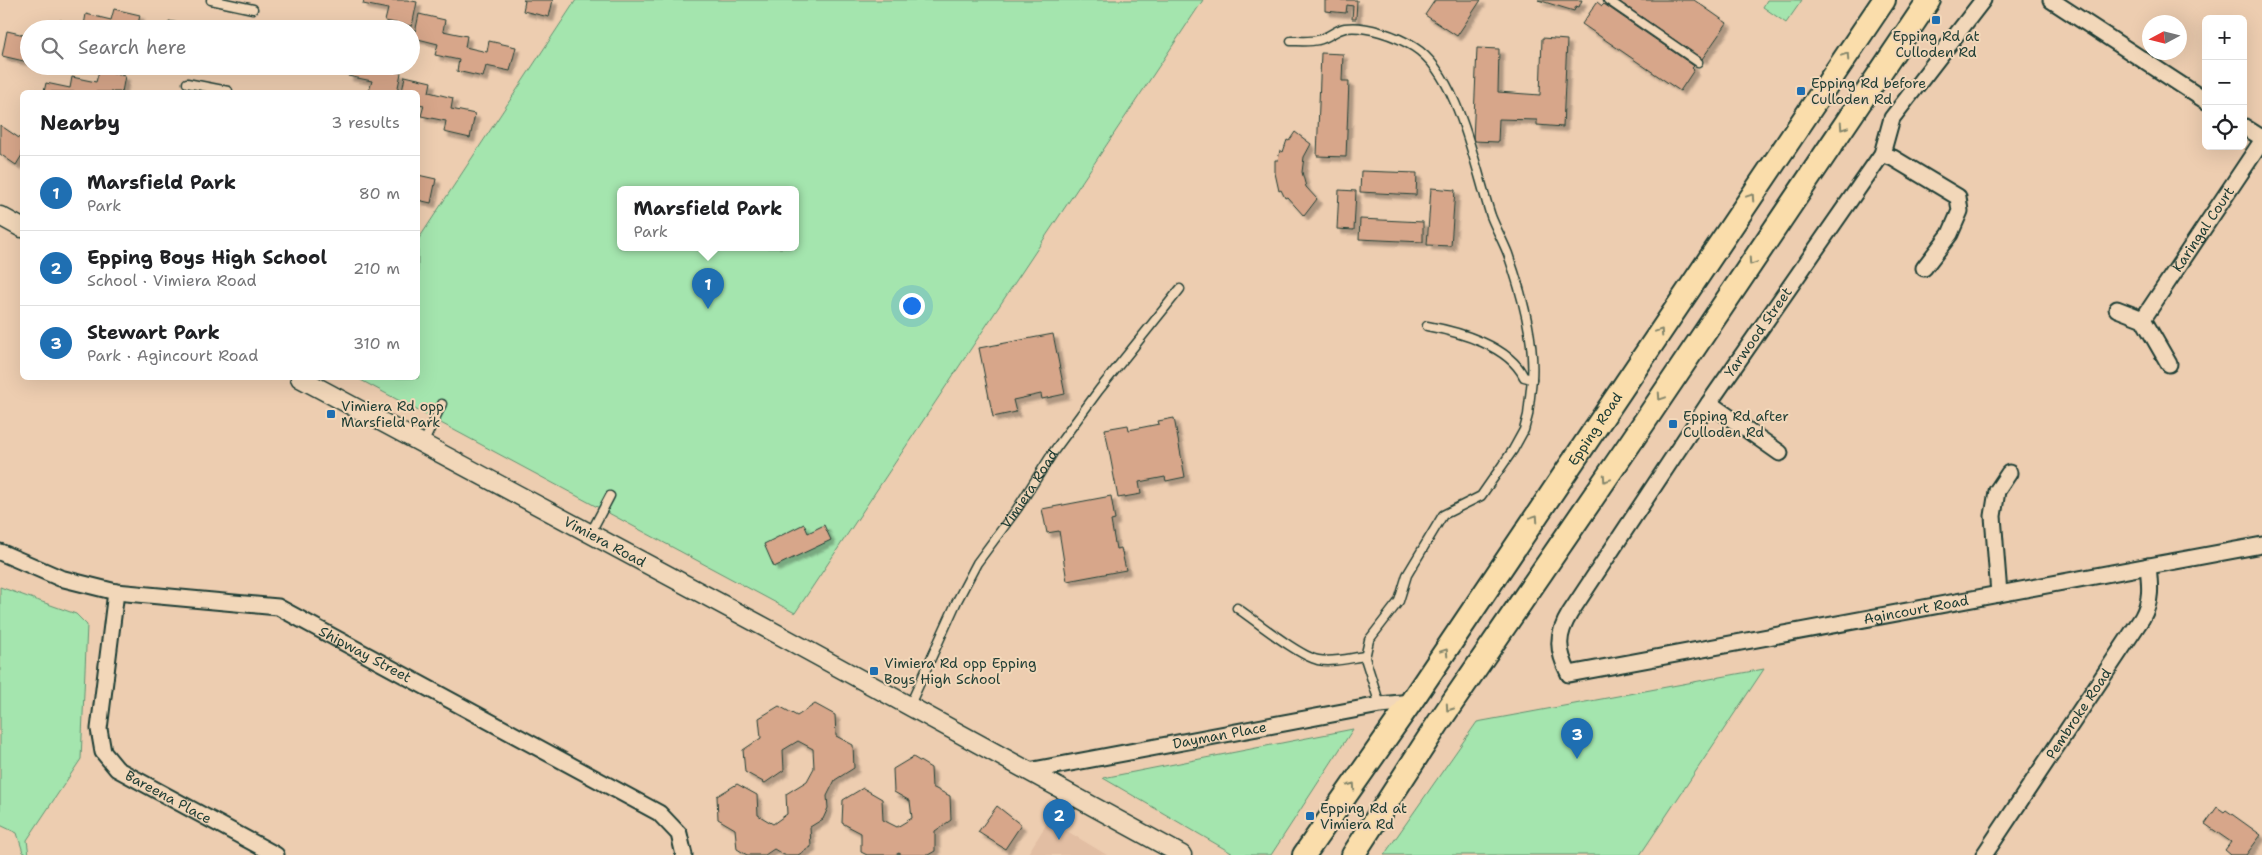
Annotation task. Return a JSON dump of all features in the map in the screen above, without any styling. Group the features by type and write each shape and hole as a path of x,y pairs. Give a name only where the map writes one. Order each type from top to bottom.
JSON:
{"main road":[{"name":"Epping Road","path":"1304,855 1411,702 1884,0"},
{"path":"1353,855 1439,722 1617,463 1929,0"}],"street":[{"name":"Yarwood Street","path":"1569,674 1562,659 1560,629 1709,403 1882,154 1892,118 1983,0"},
{"path":"2052,0 2202,98"},
{"path":"2247,129 2262,140"},
{"name":"Karingal Court","path":"2143,319 2262,140"},
{"path":"1882,154 1893,158 1958,197 1960,211 1950,234 1924,268"},
{"path":"0,216 20,227"},
{"path":"2117,308 2143,319 2170,364"},
{"name":"Vimiera Road","path":"304,380 783,637 1182,855"},
{"path":"1709,403 1780,453"},
{"path":"1999,594 1993,516 1997,491 2009,472"},
{"name":"Agincourt Road","path":"1569,674 2262,545"},
{"name":"Shipway Street","path":"0,552 60,578 116,592 278,607 659,813 679,834 684,855"},
{"name":"Pembroke Road","path":"1984,855 2142,618 2148,607 2150,595 2148,566"},
{"name":"Bareena Place","path":"116,592 98,729 103,752 116,769 276,855"},
{"name":"Dayman Place","path":"1028,771 1380,705 1411,702"}],"lane":[{"path":"211,0 253,9"},
{"path":"1608,0 1698,62"},
{"path":"1291,41 1318,40 1345,28 1356,28 1397,39 1415,47 1428,59 1450,93 1466,130 1492,218 1515,276 1532,346 1532,379 1528,415 1524,430 1513,450 1481,496 1443,515 1407,576 1399,601 1369,640 1365,656 1380,705"},
{"path":"187,83 223,90"},
{"name":"Vimiera Road","path":"909,707 956,601 977,563 1017,509 1054,451 1099,390 1180,289"},
{"path":"1428,326 1457,331 1477,340 1519,367 1524,378 1532,379"},
{"path":"423,444 442,404"},
{"path":"590,534 610,496"},
{"path":"1237,608 1311,658 1336,661 1365,656"}],"shaded area":[{"path":"1049,820 1057,825 1107,855 1027,855"}],"green space":[{"path":"576,0 1203,0 795,613 361,380 420,380 420,237"},
{"path":"1767,0 1802,0 1786,23 1763,7"},
{"path":"0,587 76,614 87,625 81,759 27,840 29,855 23,852 17,833 0,825"},
{"path":"1764,669 1640,855 1384,855 1477,722"},
{"path":"1353,729 1271,855 1235,855 1103,778"}],"building":[{"path":"364,0 407,0 417,2 413,20 385,20 388,9 363,4"},
{"path":"523,0 553,0 549,17 523,11 525,1"},
{"path":"1325,0 1357,0 1356,19 1352,19 1353,6 1347,5 1346,13 1325,11"},
{"path":"1435,0 1481,0 1457,36 1425,15"},
{"path":"1538,0 1582,0 1579,7 1576,6 1574,11"},
{"path":"1621,0 1694,0 1727,23 1702,59 1620,2"},
{"path":"1597,2 1602,6 1604,4 1694,66 1692,68 1694,70 1680,91 1582,24"},
{"path":"114,9 140,15 139,20 111,20"},
{"path":"86,14 111,20 85,20"},
{"path":"419,14 445,20 443,31 467,36 465,47 487,52 489,41 516,47 510,71 486,66 483,77 457,71 459,60 435,55 438,44 420,40 420,20 418,20"},
{"path":"7,31 20,34 20,60 2,56"},
{"path":"1542,38 1567,40 1563,127 1537,125 1537,120 1499,119 1498,142 1473,141 1477,48 1499,49 1498,92 1540,95"},
{"path":"1321,53 1343,54 1342,81 1349,81 1346,157 1317,156"},
{"path":"98,75 125,76 122,90 44,90 46,83 70,88 72,77 96,82"},
{"path":"401,75 397,90 369,90 372,81 348,76"},
{"path":"405,76 431,82 429,92 453,98 451,109 475,114 470,138 444,132 446,121 421,116 424,105 420,104 420,90 402,90"},
{"path":"0,125 20,139 20,158 16,165 0,154"},
{"path":"1295,132 1311,144 1304,157 1302,172 1306,187 1317,199 1304,216 1287,197 1285,198 1281,190 1279,191 1275,173 1275,160 1278,160 1280,150 1283,152 1287,140 1289,141"},
{"path":"1361,171 1417,173 1416,195 1360,192"},
{"path":"420,175 436,179 431,203 420,200"},
{"path":"1431,188 1455,190 1451,246 1427,245"},
{"path":"1339,190 1356,191 1354,230 1337,229"},
{"path":"1360,219 1423,222 1423,242 1359,239"},
{"path":"1053,334 1065,394 1042,399 1041,394 1013,400 1016,412 993,417 979,348"},
{"path":"1174,418 1185,477 1166,481 1165,477 1139,482 1141,494 1118,498 1105,429 1128,425 1129,430 1159,424 1158,421"},
{"path":"1111,496 1115,520 1111,521 1116,549 1121,548 1126,570 1067,581 1059,531 1047,533 1042,509"},
{"path":"804,524 808,533 824,525 831,540 774,567 764,544"},
{"path":"815,704 835,715 836,736 853,745 854,768 835,780 827,796 828,808 823,819 810,827 811,847 798,855 784,855 774,849 765,855 747,855 737,849 735,829 718,819 717,796 737,784 757,795 758,815 773,824 787,814 786,794 807,781 814,768 813,749 798,741 783,750 784,770 765,783 745,772 743,750 761,738 759,718 779,706 797,716"},
{"path":"913,757 931,768 932,787 950,796 951,820 935,831 935,851 928,855 902,855 899,853 895,855 867,855 861,852 861,833 842,823 843,800 863,788 882,799 883,820 897,827 912,818 910,801 894,792 893,769"},
{"path":"997,806 1021,825 1005,849 978,832"},
{"path":"2217,807 2224,812 2226,810 2261,835 2246,855 2231,855 2225,850 2231,842 2205,824"}],"place":[{"name":"Epping Rd at Culloden Rd","path":"1936,20"},
{"name":"Epping Rd before Culloden Rd","path":"1801,91"},
{"name":"Marsfield Park","path":"708,309"},
{"name":"Vimiera Rd opp Marsfield Park","path":"331,414"},
{"name":"Epping Rd after Culloden Rd","path":"1673,424"},
{"name":"Vimiera Rd opp Epping Boys High School","path":"874,671"},
{"name":"Stewart Park","path":"1577,759"},
{"name":"Epping Rd at Vimiera Rd","path":"1310,816"},
{"name":"Epping Boys High School","path":"1059,840"}]}
